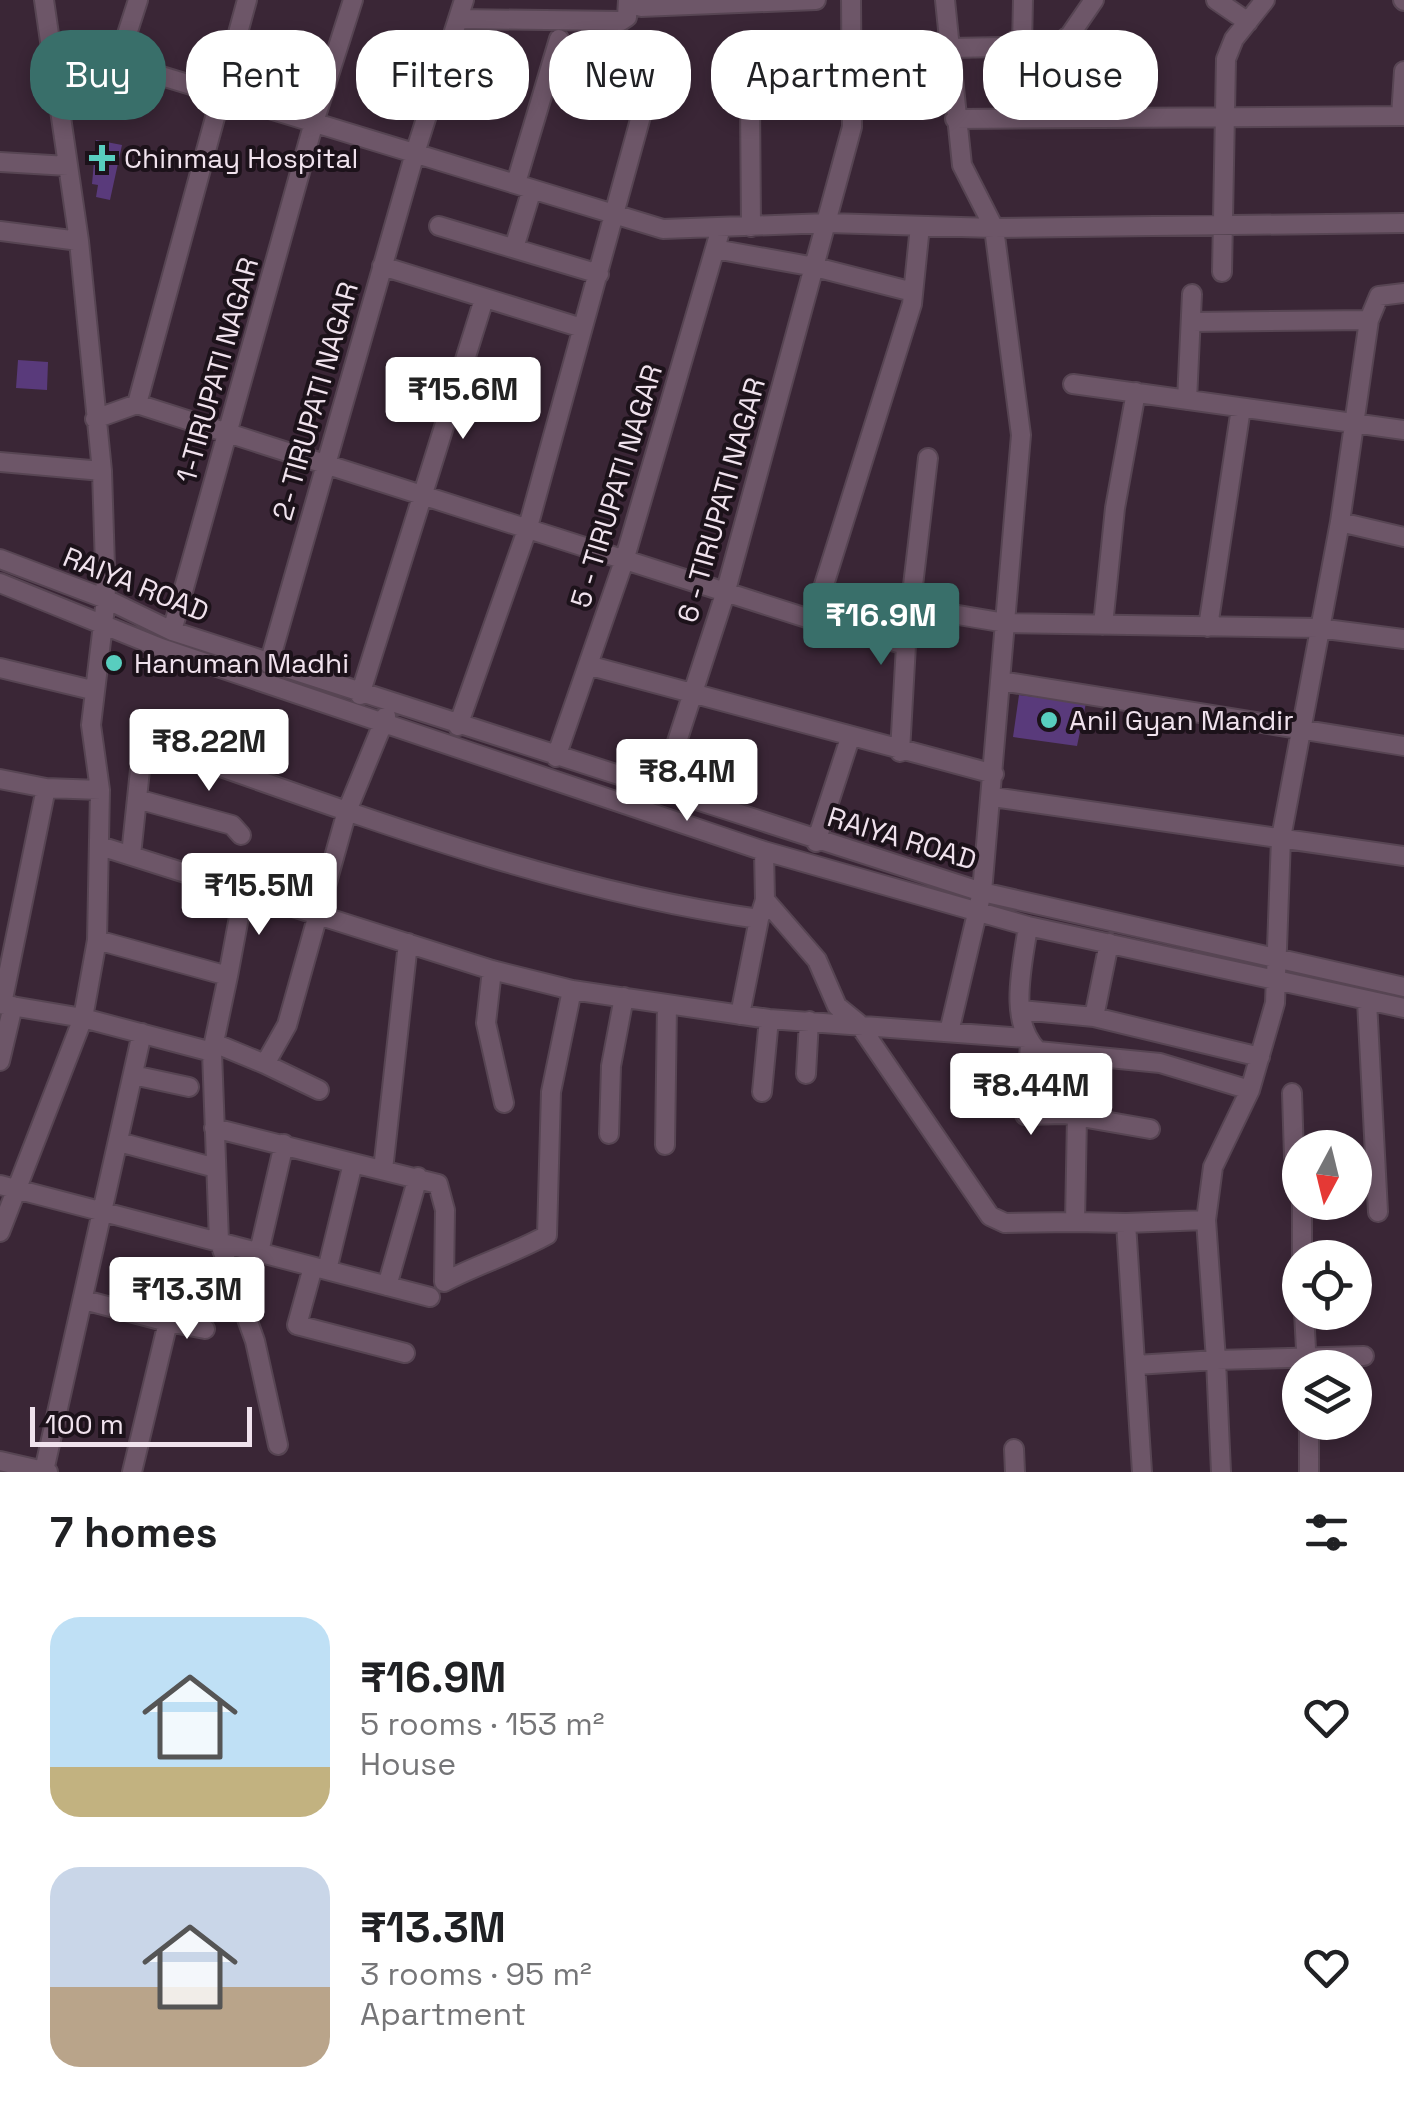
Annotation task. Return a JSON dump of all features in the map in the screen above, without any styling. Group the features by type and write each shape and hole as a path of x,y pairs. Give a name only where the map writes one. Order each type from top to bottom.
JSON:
{"street":[{"path":"44,0 48,30"},
{"path":"128,30 138,0"},
{"path":"238,30 246,0"},
{"name":"1-TIRUPATI NAGAR","path":"172,631 314,122 354,0"},
{"name":"2- TIRUPATI NAGAR","path":"269,664 414,153 464,0"},
{"path":"554,20 555,0"},
{"path":"458,19 620,20 634,4 816,0"},
{"name":"6 - TIRUPATI NAGAR","path":"851,0 851,30"},
{"path":"945,0 947,30"},
{"path":"1022,30 1023,0"},
{"path":"1072,30 1094,0"},
{"path":"1216,0 1248,22"},
{"path":"1222,272 1226,225 1226,59 1265,0"},
{"path":"963,119 1402,116 1404,71"},
{"path":"514,248 549,81"},
{"path":"0,1232 83,1018 97,940 100,790 91,725 92,690 106,599 102,471 79,241 61,120"},
{"path":"137,404 213,120"},
{"path":"307,120 663,228 828,223 994,228 1404,223"},
{"path":"458,726 528,527 641,120"},
{"path":"750,120 751,227"},
{"name":"6 - TIRUPATI NAGAR","path":"660,790 725,594 828,223 852,120"},
{"path":"949,1032 982,892 1021,435 994,228 962,164 954,120"},
{"path":"0,162 68,166"},
{"path":"439,226 598,274"},
{"path":"813,620 913,292 920,226"},
{"name":"5 - TIRUPATI NAGAR","path":"556,756 624,561 721,228"},
{"path":"0,231 79,241"},
{"path":"715,249 815,267 913,292"},
{"path":"382,266 582,328"},
{"path":"1221,1472 1206,1220 1212,1167 1250,1090 1278,982 1275,961 1281,838 1340,522 1370,320 1379,296 1404,292"},
{"path":"1187,400 1192,294"},
{"path":"360,695 484,300"},
{"path":"1192,322 1370,320"},
{"path":"1074,384 1404,430"},
{"path":"1104,625 1115,508 1136,392"},
{"path":"95,419 137,404 528,527 725,594 906,645"},
{"path":"1208,627 1242,408"},
{"path":"900,752 906,645 928,458"},
{"path":"0,462 102,471"},
{"path":"1340,522 1404,537"},
{"name":"RAIYA ROAD","path":"0,559 106,599 172,631 816,842 982,892 1404,988"},
{"name":"RAIYA ROAD","path":"0,583 102,624 384,723 764,851 1028,926 1404,1008"},
{"path":"911,607 1006,623 1318,628 1404,640"},
{"path":"590,666 900,752 994,774"},
{"path":"0,668 92,690"},
{"path":"1001,681 1404,746"},
{"path":"265,1064 287,1025 347,811 390,704"},
{"path":"816,842 850,738"},
{"path":"132,856 142,751 161,746 347,811 522,866 698,910 759,919"},
{"path":"0,780 46,788 100,790"},
{"path":"0,1061 5,1005 46,788"},
{"path":"993,797 1404,856"},
{"path":"138,798 232,826 241,835"},
{"path":"100,846 492,970 572,990 769,1019 858,1023 1028,1041 1038,1051 1160,1064 1250,1090"},
{"path":"740,1014 765,900 764,851"},
{"path":"244,890 213,1048 218,1242 255,1341 278,1445"},
{"path":"765,900 817,960 837,1006 858,1023 990,1216 1005,1223 1206,1220"},
{"path":"1028,926 1021,1010 1028,1041 1025,1115 1077,1116 1150,1129"},
{"path":"97,940 228,976"},
{"path":"383,1170 408,943"},
{"path":"1094,1017 1109,943"},
{"path":"492,970 486,1023 504,1103"},
{"path":"214,1128 432,1180 442,1190 444,1282 547,1235 551,1092 572,990"},
{"path":"609,1134 611,1066 624,998"},
{"path":"1367,1001 1378,1212"},
{"path":"5,1005 83,1018 213,1048 265,1064 320,1090"},
{"path":"665,1145 667,1005"},
{"path":"1021,1010 1094,1017 1260,1057"},
{"path":"762,1092 769,1019"},
{"path":"806,1074 808,1021"},
{"path":"0,1461 46,1471 142,1033"},
{"path":"133,1075 189,1087"},
{"path":"1292,1093 1293,1130"},
{"path":"1075,1222 1077,1116"},
{"path":"119,1142 216,1168"},
{"path":"260,1252 284,1144"},
{"path":"353,1162 320,1268 297,1324 404,1353"},
{"path":"388,1286 418,1177"},
{"path":"0,1185 430,1297"},
{"path":"1126,1223 1142,1472"},
{"path":"84,1300 205,1329"},
{"path":"132,1472 168,1322"},
{"path":"1136,1365 1216,1360 1282,1363"},
{"path":"1309,1440 1309,1472"},
{"path":"1014,1448 1015,1472"}],"building":[{"path":"96,140 122,145 110,200 96,197 98,185 92,184"},
{"path":"18,360 48,362 47,390 16,388"},
{"name":"Anil Gyan Mandir","path":"1019,695 1086,703 1077,746 1013,737"}],"place":[{"name":"Chinmay Hospital","path":"102,158"},
{"name":"Hanuman Madhi","path":"114,663"},
{"name":"Anil Gyan Mandir","path":"1049,720"}]}
